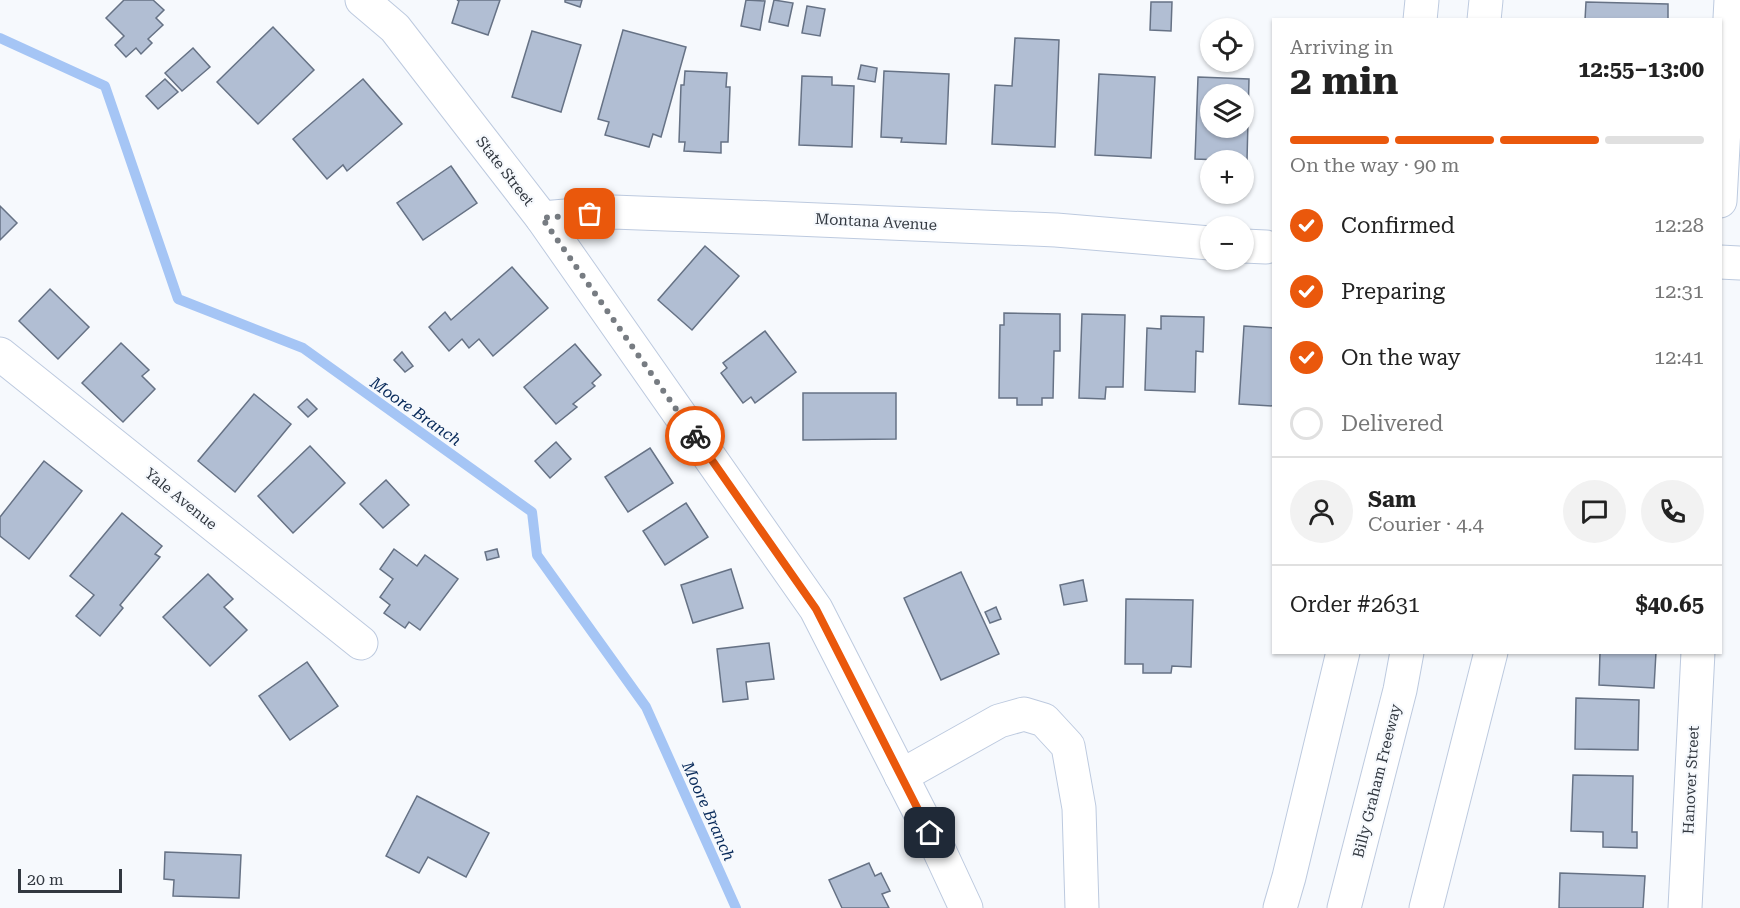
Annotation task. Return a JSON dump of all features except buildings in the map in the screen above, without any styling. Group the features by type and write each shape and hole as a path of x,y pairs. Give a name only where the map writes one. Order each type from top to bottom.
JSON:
{"main road":[{"name":"State Street","path":"362,0 395,14 542,218 816,609 940,852 966,908"},
{"path":"1420,18 1422,0"},
{"path":"1484,18 1486,0"},
{"path":"1722,164 1731,0"},
{"name":"Montana Avenue","path":"542,218 613,212 1056,230 1200,242"},
{"path":"1722,262 1740,263"},
{"name":"Yale Avenue","path":"0,354 361,643"},
{"path":"1280,908 1343,654"},
{"name":"Billy Graham Freeway","path":"1344,908 1400,690 1407,654"},
{"path":"1426,908 1490,654"},
{"name":"Hanover Street","path":"1685,908 1698,654"},
{"path":"901,776 999,721 1024,714 1044,720 1068,746 1078,808 1082,908"}],"waterway":[{"name":"Moore Branch","path":"0,38 105,86 178,299 303,348 532,512 537,555 646,707 736,908"}],"way so far":[{"path":"590,214 542,218 695,436"}],"route":[{"path":"695,436 816,609 930,833"}]}
